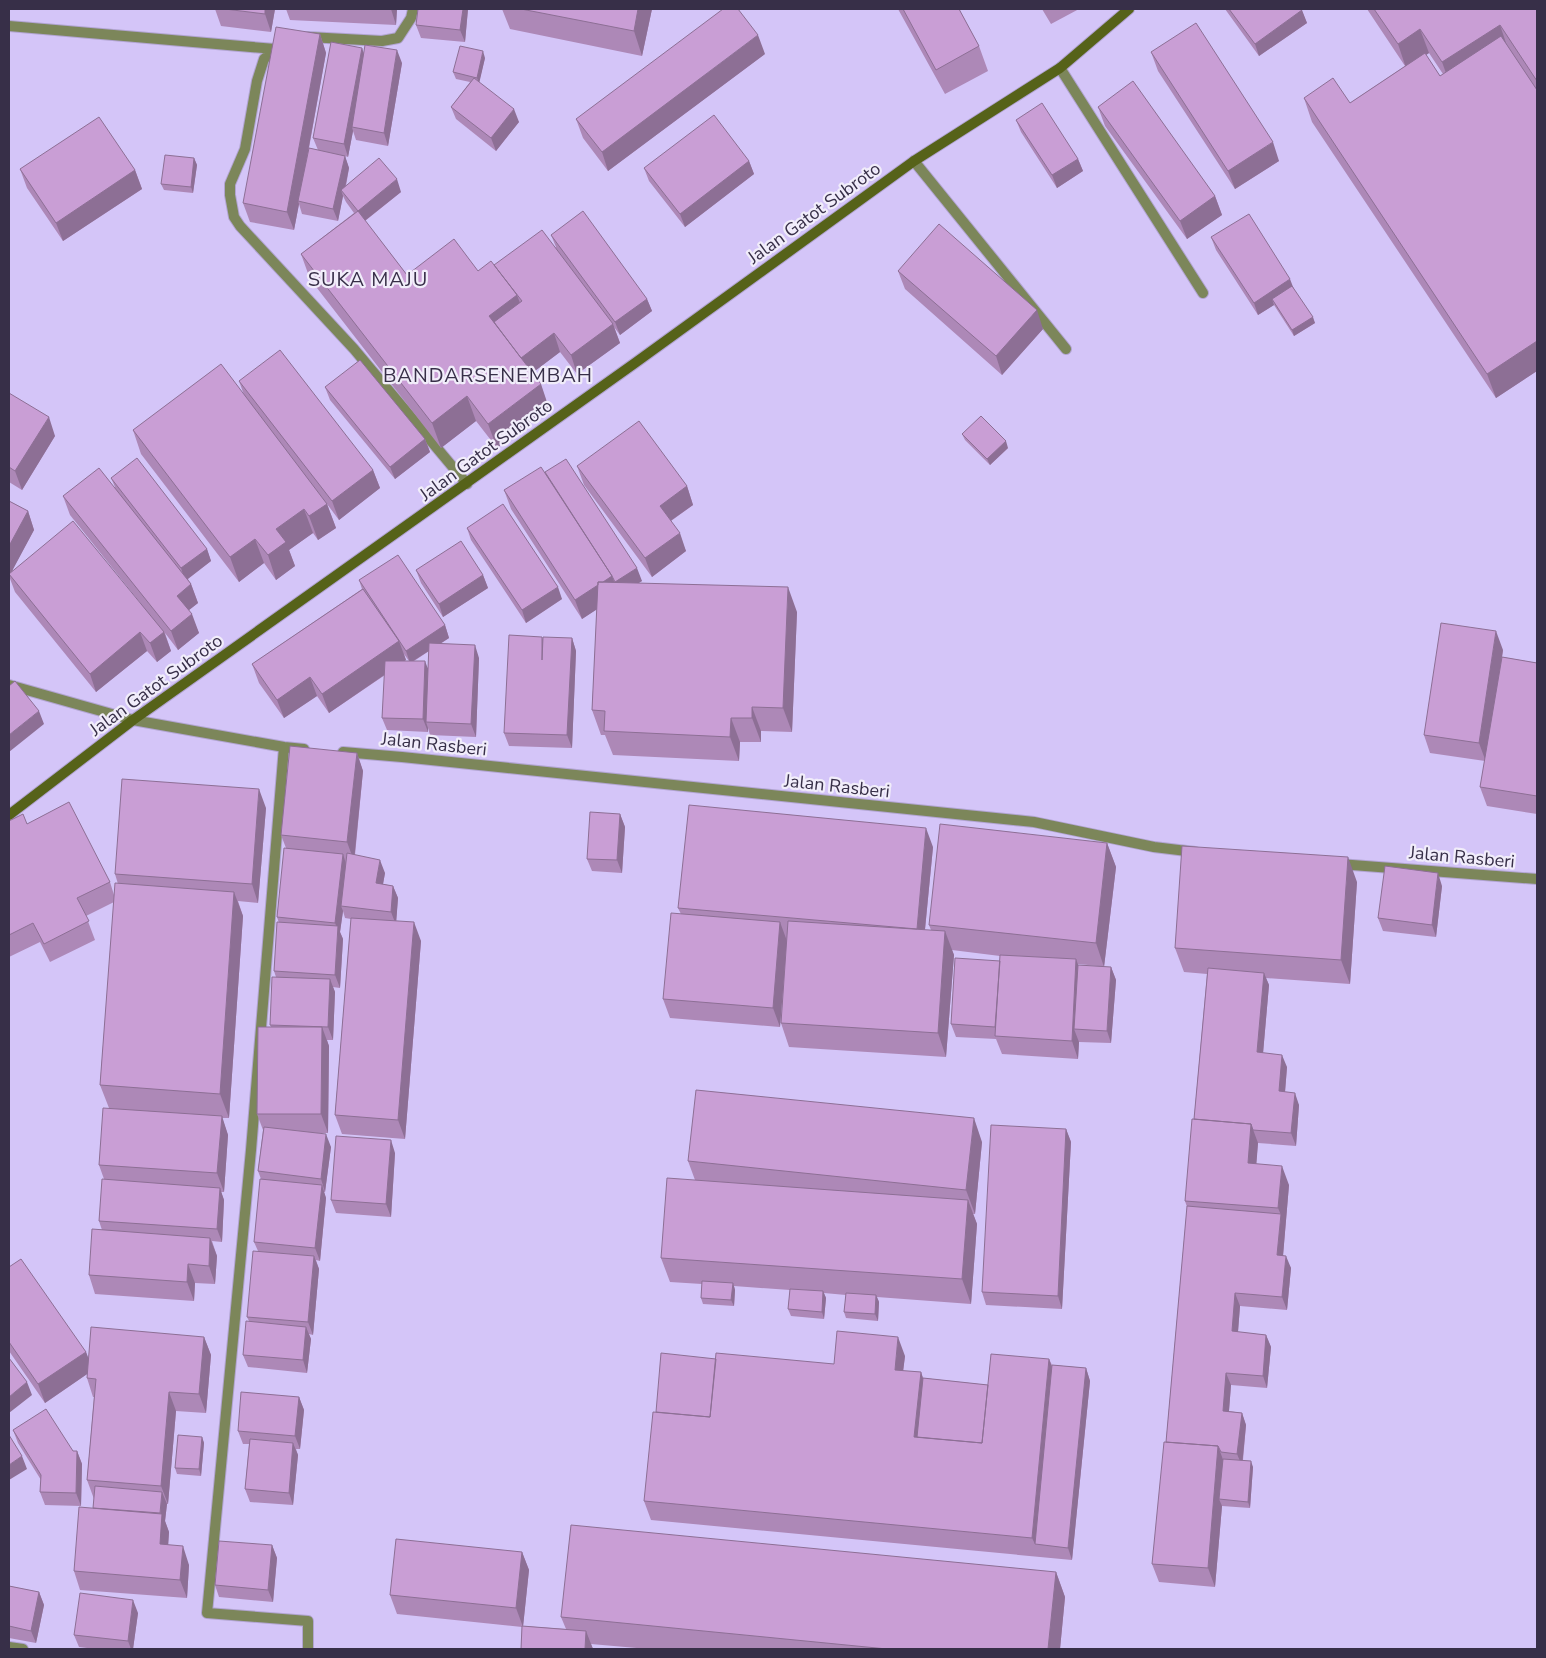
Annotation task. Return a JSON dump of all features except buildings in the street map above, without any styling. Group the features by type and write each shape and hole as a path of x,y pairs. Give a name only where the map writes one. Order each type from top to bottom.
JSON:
{"main road":[{"name":"Jalan Gatot Subroto","path":"9,815 133,720 467,484 914,161 1060,68 1129,9"}],"street":[{"path":"413,9 411,18 398,38 382,41 293,37 264,59 257,81 245,149 230,184 230,195 234,216 240,226 354,349 467,484"},
{"path":"9,26 275,49"},
{"path":"1060,68 1202,293"},
{"path":"914,161 1066,349"},
{"path":"9,685 133,720 284,747 313,750"},
{"path":"284,747 250,1160 207,1612 308,1621 308,1649"},
{"name":"Jalan Rasberi","path":"333,751 1034,822 1154,847 1205,853"},
{"name":"Jalan Rasberi","path":"1332,863 1537,879"},
{"path":"9,1647 23,1649"}],"district":[{"name":"SUKA MAJU","path":"368,279"},
{"name":"BANDARSENEMBAH","path":"488,375"}]}
